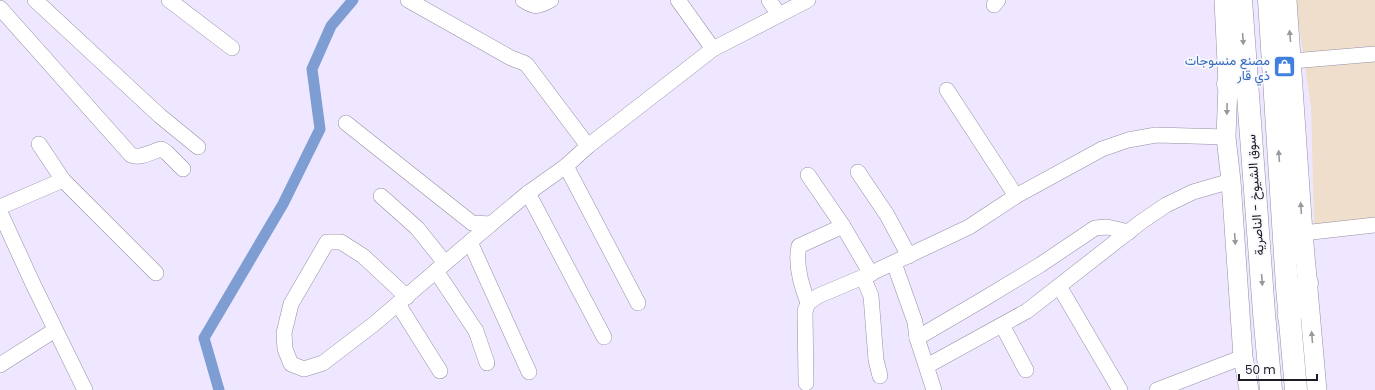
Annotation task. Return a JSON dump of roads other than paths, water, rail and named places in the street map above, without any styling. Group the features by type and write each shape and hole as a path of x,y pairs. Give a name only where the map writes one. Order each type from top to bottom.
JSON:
{"highway":[{"name":"سوق الشيوخ - الناصرية","path":"1241,0 1271,390"},
{"name":"سوق الشيوخ - الناصرية","path":"1269,0 1289,317 1296,390"},
{"path":"1228,84 1245,61"},
{"path":"1289,317 1307,283"}],"main road":[{"path":"1224,0 1228,84 1226,137 1231,181 1243,357 1248,390"},
{"path":"1287,0 1303,233 1317,390"}],"street":[{"path":"35,0 160,116 198,147"},
{"path":"169,0 232,48"},
{"path":"408,0 511,58 527,65 588,146"},
{"path":"523,0 531,6 540,6 550,0"},
{"path":"678,0 713,49"},
{"path":"769,0 779,15"},
{"path":"440,372 402,301 363,256 341,242 327,242 291,304 284,333 285,349 291,364 304,369 323,363 343,349 402,301 528,193 566,166 588,146 713,49 808,0"},
{"path":"0,8 131,155 135,157 161,149 183,169"},
{"path":"1292,61 1375,54"},
{"path":"947,90 1016,196"},
{"path":"346,123 472,223 491,224"},
{"path":"806,383 805,311 808,302 818,296 867,276 968,227 1016,196 1102,149 1128,140 1156,135 1170,134 1226,137"},
{"path":"39,144 63,180 156,273"},
{"path":"566,166 638,303"},
{"path":"858,172 887,216 910,256"},
{"path":"808,175 843,226 867,276 871,296 876,360 880,376"},
{"path":"0,207 63,180"},
{"path":"927,366 1027,311 1153,213 1193,192 1231,181"},
{"path":"528,193 604,337"},
{"path":"381,196 417,228 441,267 476,331 487,364"},
{"path":"0,212 55,330 85,390"},
{"path":"1303,233 1375,225"},
{"path":"808,302 801,286 798,253 799,246 843,226"},
{"path":"916,338 1001,289 1095,228 1107,227 1130,232"},
{"path":"470,242 529,372"},
{"path":"894,263 916,322 916,338 927,366 934,390"},
{"path":"1059,286 1120,390"},
{"path":"1002,325 1026,370"},
{"path":"0,366 55,330"},
{"path":"1157,390 1243,357"}],"waterway":[{"path":"219,390 204,338 283,204 320,129 312,69 331,26 353,0"}],"place":[{"name":"مصنع منسوجات ذي قار","path":"1285,67"}]}
